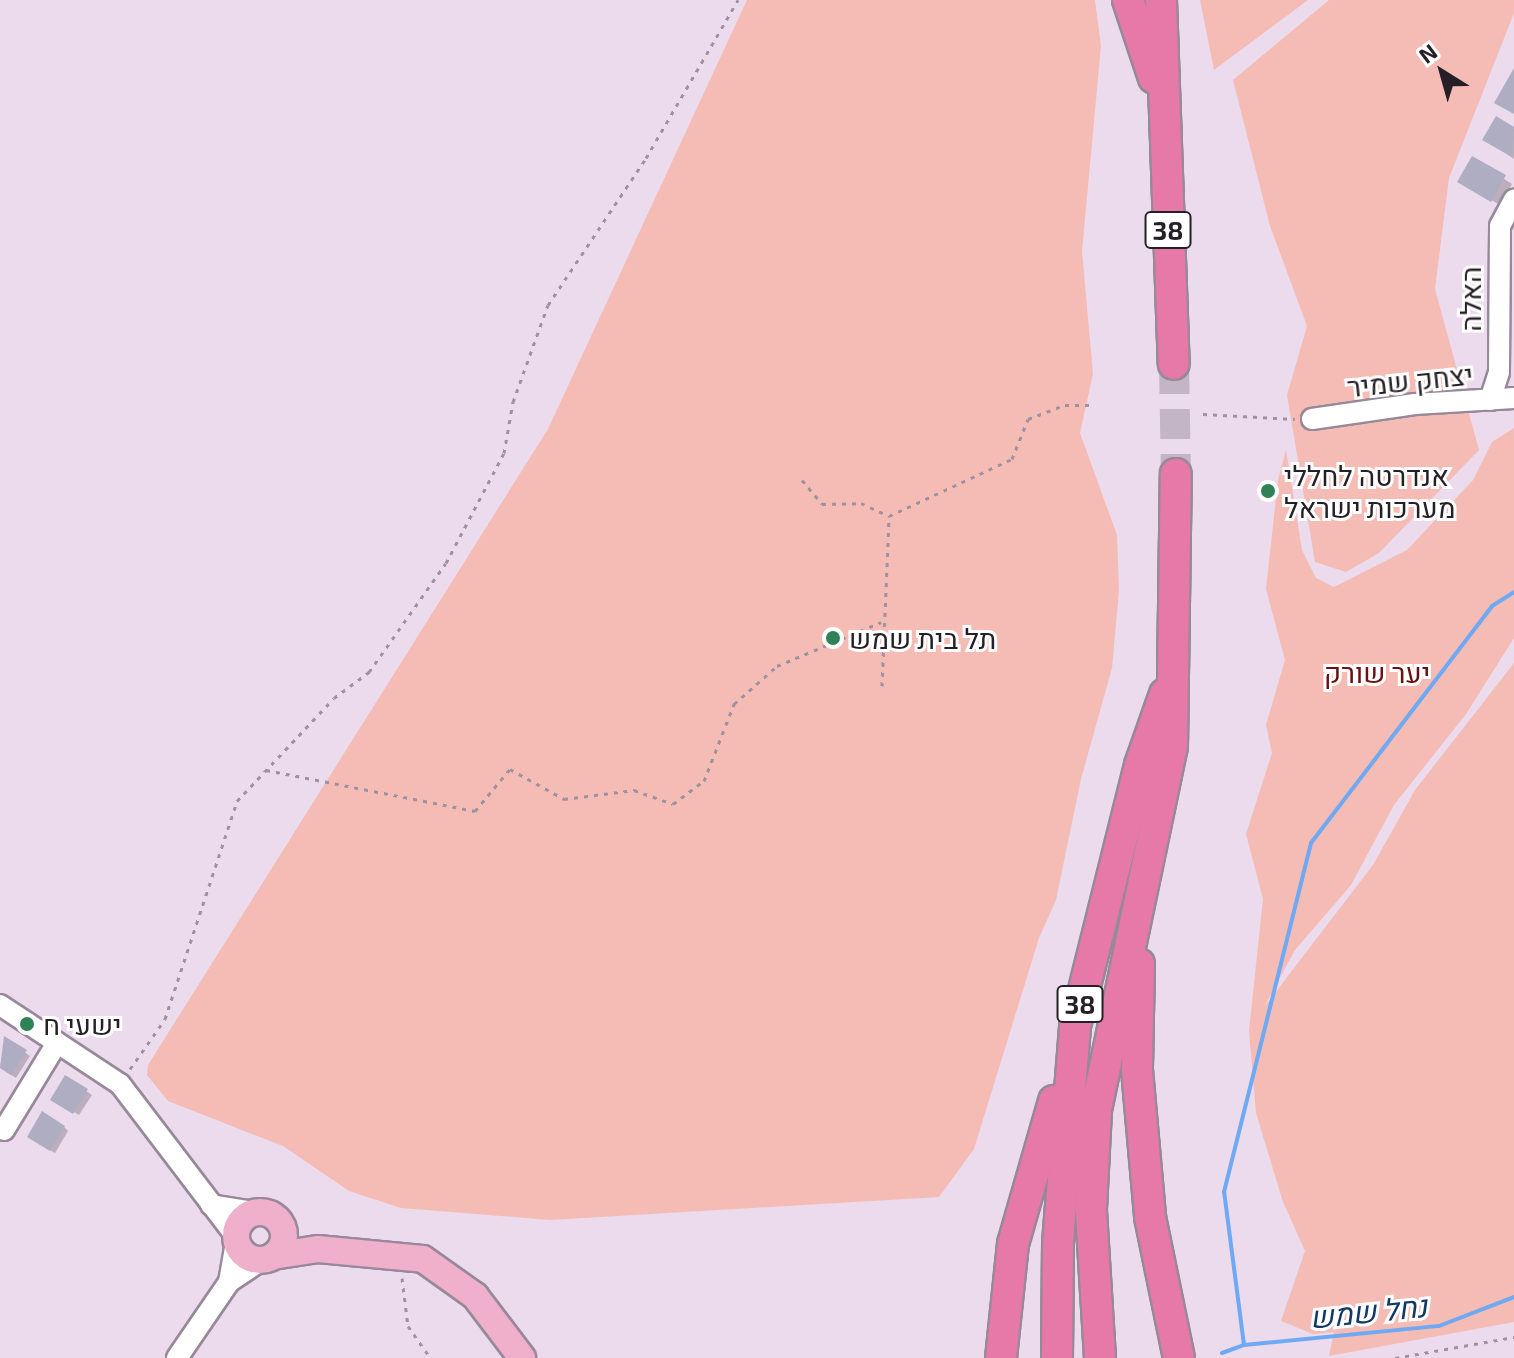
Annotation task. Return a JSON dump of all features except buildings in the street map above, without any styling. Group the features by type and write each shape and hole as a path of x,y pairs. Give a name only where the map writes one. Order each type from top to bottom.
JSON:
{"highway":[{"name":"38","path":"1128,0 1161,96"},
{"name":"38","path":"1161,0 1161,96 1174,364"},
{"name":"38","path":"1100,1358 1091,1209 1096,1110 1172,747 1176,662 1176,474"},
{"name":"38","path":"1057,1358 1058,1243 1075,1026 1140,765 1176,662"},
{"path":"1141,885 1137,1070 1150,1217 1179,1358"},
{"path":"1001,1358 1013,1244 1075,1026"}],"main road":[{"path":"318,1249 282,1226 270,1214 254,1212 241,1221 236,1239 245,1255 268,1258 318,1249 401,1254 423,1259 463,1285 522,1358"},
{"path":"268,1258 283,1242 282,1226"}],"street":[{"name":"האלה","path":"1490,400 1499,372 1500,226 1514,200"},
{"name":"יצחק שמיר","path":"1312,419 1514,398"},
{"path":"0,1005 120,1084 236,1239 229,1282"},
{"path":"4,1130 57,1043"},
{"path":"211,1205 254,1212"},
{"path":"177,1358 229,1282 268,1258"}],"path":[{"path":"120,1084 165,1019 237,801 334,698 369,672 446,563 504,453 513,402 548,305 646,158 738,0"},
{"path":"802,480 822,504 861,503 889,516 1012,459 1028,419 1065,405 1095,405"},
{"path":"1203,414 1312,419"},
{"path":"882,686 881,622 889,516"},
{"path":"266,770 475,811 510,769 564,799 634,790 673,804 704,781 734,704 766,675 881,622"},
{"path":"401,1254 405,1317 430,1358"},
{"path":"1395,1358 1514,1337"}],"green space":[{"path":"747,0 1095,0 1101,46 1082,251 1093,374 1080,433 1117,535 1119,591 1112,668 1081,779 1056,900 1039,938 974,1149 939,1197 550,1220 401,1208 349,1191 283,1146 168,1101 147,1075 148,1065 548,429"},
{"path":"1200,0 1308,0 1214,70"},
{"path":"1329,0 1514,0 1514,13 1449,178 1435,289 1479,450 1379,553 1346,572 1315,562 1287,395 1307,326 1270,226 1233,80"},
{"name":"יער שורק","path":"1514,428 1514,638 1466,714 1394,805 1351,885 1295,950 1264,1007 1373,865 1415,790 1514,663 1514,1322 1329,1356 1334,1332 1313,1334 1281,1321 1305,1251 1283,1202 1256,1113 1249,1031 1263,899 1246,834 1272,753 1266,725 1285,660 1266,589 1278,480 1286,450 1302,550 1316,578 1334,587 1407,550 1473,480 1492,442"}],"waterway":[{"path":"1244,1345 1224,1192 1311,843 1492,606 1514,592"},
{"name":"נחל שמש","path":"1222,1353 1244,1345 1439,1326 1514,1297"}],"tunnel":[{"path":"1174,364 1176,474"}],"place":[{"name":"אנדרטה לחללי מערכות ישראל","path":"1268,491"},
{"name":"תל בית שמש","path":"833,638"},
{"name":"ישעי ח","path":"27,1024"}]}
